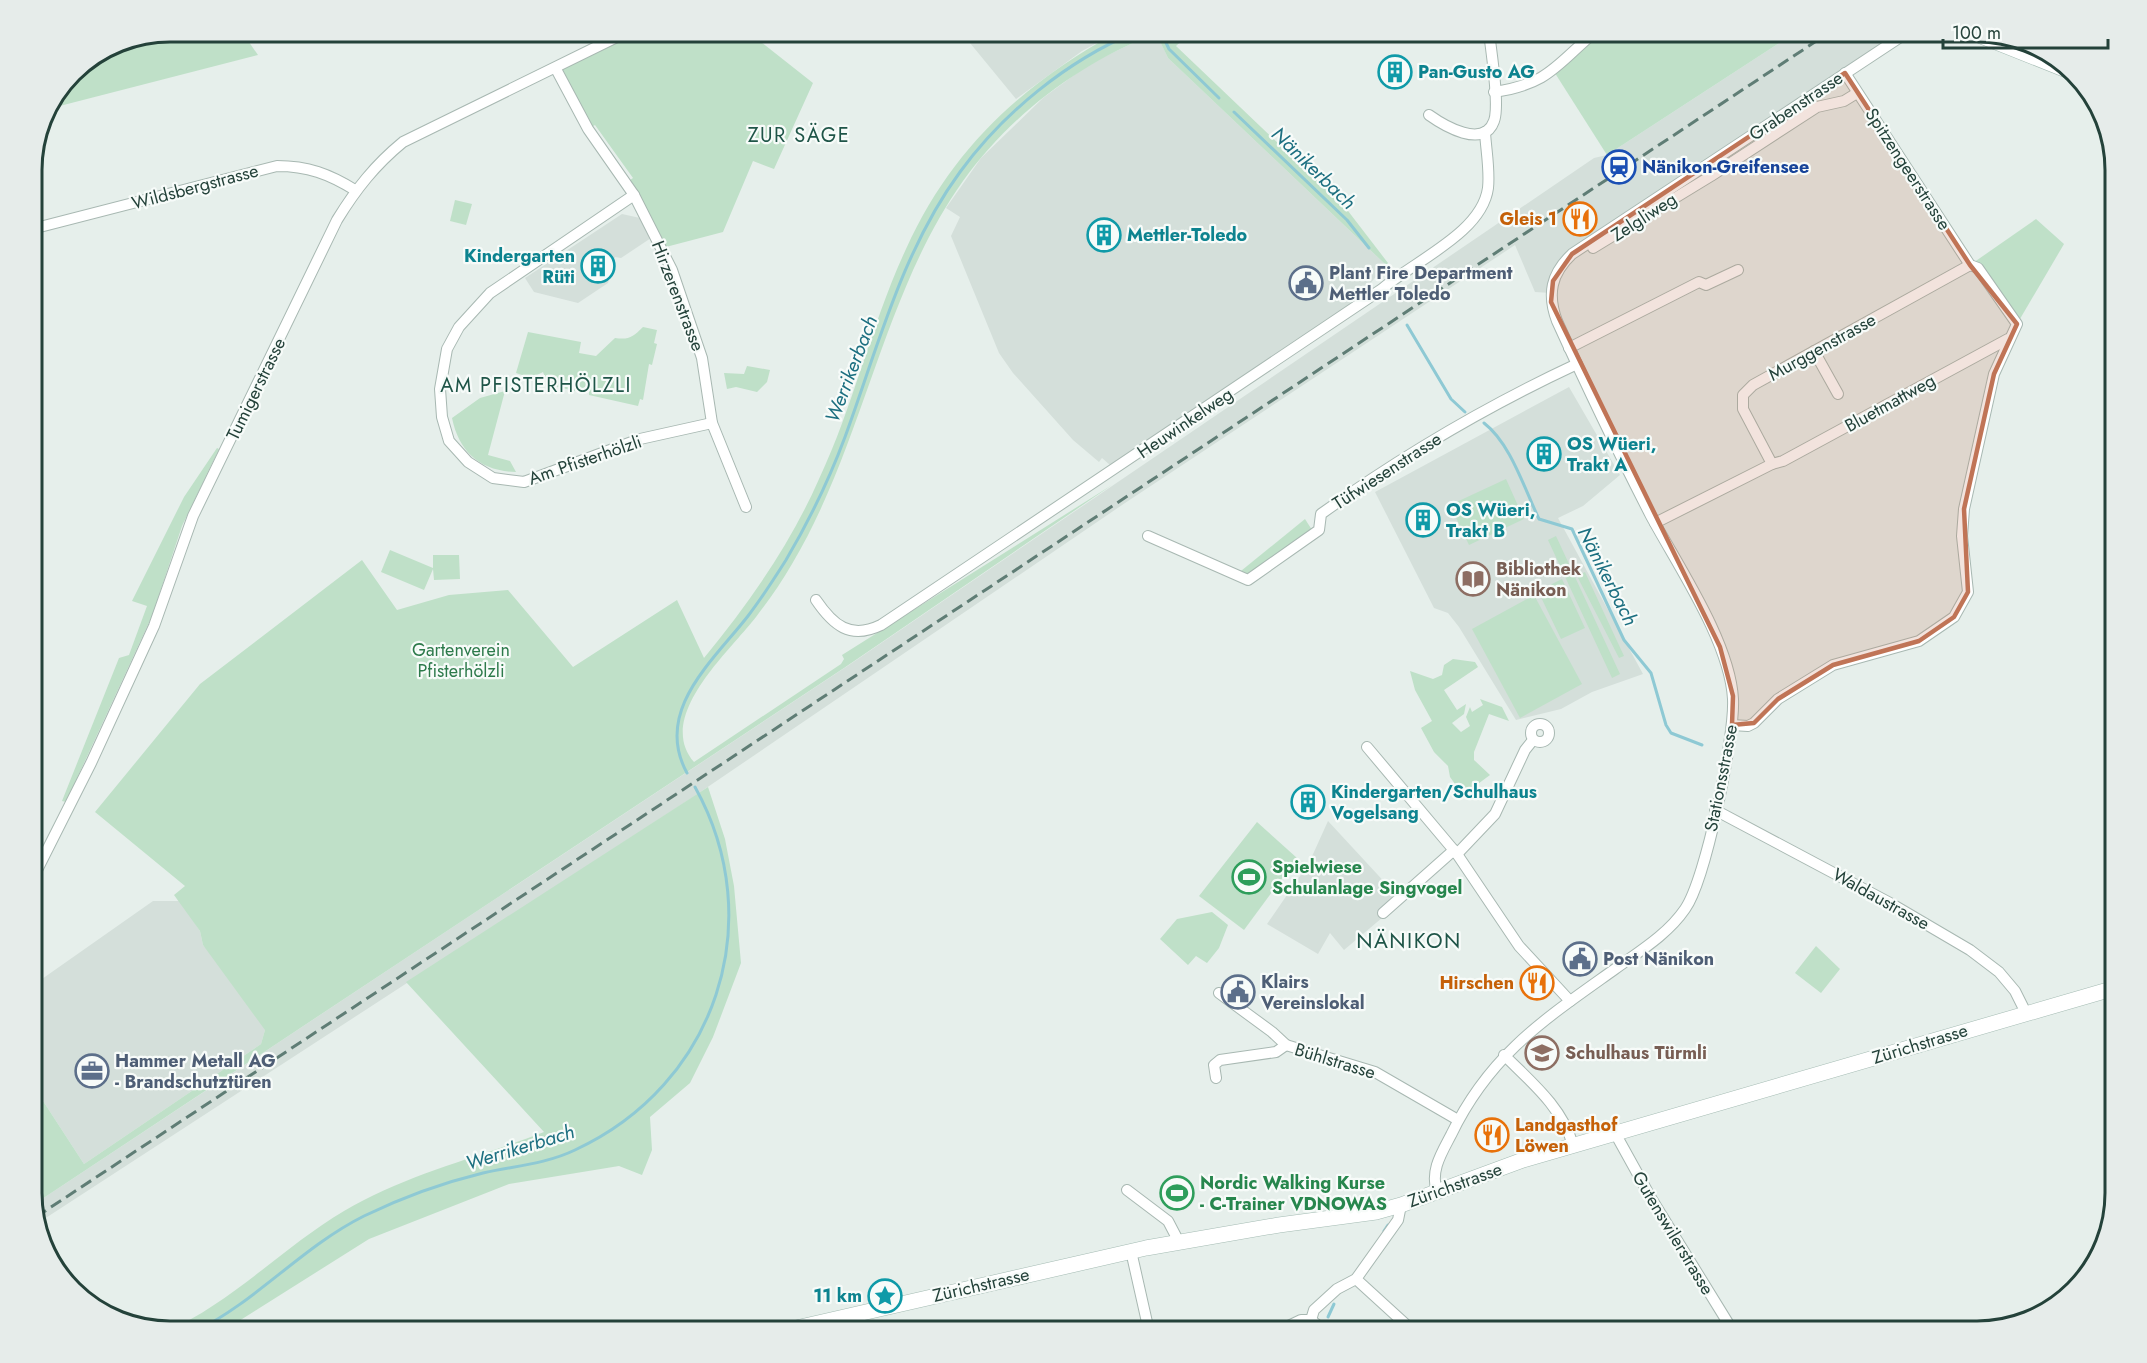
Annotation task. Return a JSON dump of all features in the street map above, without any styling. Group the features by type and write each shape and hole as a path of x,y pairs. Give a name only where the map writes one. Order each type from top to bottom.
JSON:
{"main road":[{"path":"2003,45 2042,60"},
{"name":"Zürichstrasse","path":"830,1321 1131,1251 1376,1212 1523,1160 2105,991"}],"street":[{"name":"Tumigerstrasse","path":"42,860 91,763 154,626 193,516 337,220 355,190 380,161 404,142 608,42"},
{"path":"1429,115 1454,132 1473,134 1485,132 1495,120 1491,42"},
{"path":"1494,92 1519,88 1548,75 1584,42"},
{"name":"Grabenstrasse","path":"1551,293 1553,281 1562,264 1585,245 1893,42"},
{"name":"Hirzerenstrasse","path":"556,69 588,129 634,195 666,255 702,358 712,423 746,507"},
{"name":"Spitzengeerstrasse","path":"1845,73 1970,265 1978,268 2017,324 2008,339"},
{"name":"Zelgliweg","path":"1585,245 1591,249 1607,241 1817,107 1844,101 1857,93"},
{"name":"Heuwinkelweg","path":"816,600 829,619 847,629 864,631 881,625 1382,289 1460,233 1475,218 1488,189 1485,132"},
{"name":"Wildsbergstrasse","path":"42,226 277,166 301,166 328,173 355,190"},
{"name":"Am Pfisterhölzli","path":"634,195 490,293 459,327 447,349 440,389 442,417 449,441 468,462 493,478 524,482 640,439 712,423"},
{"name":"Murggenstrasse","path":"1772,464 1743,409 1743,395 1753,385 1970,265"},
{"path":"1569,348 1700,282 1706,285 1738,270"},
{"name":"Stationsstrasse","path":"1437,1192 1434,1171 1458,1120 1481,1083 1504,1055 1570,1001 1652,942 1685,909 1700,874 1732,726 1733,696 1720,647 1655,524 1569,348 1554,311 1551,293"},
{"path":"1732,726 1748,726 1754,723 1779,699 1833,665 1919,641 1954,617 1968,592 1962,536 1964,509 1994,374 2008,339"},
{"name":"Bluetmattweg","path":"1655,524 1782,461 2008,339"},
{"path":"1814,351 1838,394"},
{"name":"Tüfwiesenstrasse","path":"1148,536 1248,580 1319,530 1322,514 1405,456 1489,409 1577,364"},
{"path":"1383,913 1456,852 1495,814 1525,750 1533,740"},
{"path":"1367,747 1456,852 1519,946 1570,1001"},
{"name":"Waldaustrasse","path":"1715,810 1890,903 1970,950 1999,972 2016,991 2026,1013"},
{"name":"Bühlstrasse","path":"1219,993 1286,1045 1375,1072 1458,1120"},
{"path":"1216,1078 1214,1065 1220,1060 1276,1052 1286,1045"},
{"path":"1504,1055 1553,1106 1564,1123 1573,1145"},
{"name":"Gutenswilerstrasse","path":"1615,1133 1651,1198 1726,1321"},
{"path":"1127,1190 1168,1221 1179,1242"},
{"path":"1299,1321 1311,1320 1314,1310 1337,1289 1356,1279 1398,1220 1401,1205"},
{"path":"1131,1251 1147,1321"},
{"path":"1356,1279 1401,1321"}],"highlighted area":[{"path":"1845,73 1970,265 2017,324 1994,374 1964,509 1968,592 1954,617 1919,641 1833,665 1778,699 1754,723 1732,725 1733,696 1720,647 1551,302 1553,281 1572,254"}],"shaded area":[{"path":"969,42 1099,42 1082,51 1016,99"},
{"name":"Mettler-Toledo","path":"1135,42 1161,42 1168,58 1386,265 1349,308 1119,462 1110,465 1102,458 1099,462 1073,440 1013,373 999,353 951,236 960,217 946,208 981,158 1043,98 1089,64"},
{"path":"1781,42 1893,42 1572,254 1551,293 1535,292 1515,245 1125,503 693,797 44,1219 42,1199 849,665 1594,158 1607,155"},
{"path":"622,214 640,218 651,238 621,258 615,257 608,283 578,303 534,292 525,278"},
{"path":"1569,387 1620,475 1583,506 1558,518 1643,674 1592,692 1561,709 1516,720 1459,627 1448,613 1434,608 1375,492"},
{"path":"1328,821 1402,901 1344,950 1330,933 1318,954 1267,924 1309,863"},
{"path":"153,901 181,901 200,931 203,945 264,1008 265,1030 261,1044 84,1164 42,1099 42,979"}],"green space":[{"path":"162,42 249,42 258,55 59,106 79,79 92,68 113,55 137,46"},
{"path":"608,42 761,42 813,83 774,169 753,161 723,232 662,248 626,183 633,178 595,125 588,129 556,69"},
{"name":"Gartenverein Pfisterhölzli","path":"1100,42 1135,42 1074,76 1025,112 982,156 963,181 936,225 893,319 838,469 817,517 775,591 714,667 689,706 683,725 684,744 694,762 841,664 844,659 842,655 1112,485 844,668 42,1199 42,1099 84,1164 261,1044 265,1030 203,945 200,931 174,895 185,886 95,812 200,684 362,560 397,610 449,595 508,590 573,667 677,600 704,658 768,573 808,503 831,451 894,277 924,213 945,180 993,122 1050,74"},
{"path":"1160,42 1180,42 1176,46 1345,207 1388,263 1386,265 1168,58"},
{"path":"1584,42 1781,42 1607,155 1553,70"},
{"path":"455,200 472,204 466,225 450,221"},
{"path":"2036,219 2064,244 2017,324 1970,265"},
{"path":"643,327 657,330 654,343 657,344 652,365 649,364 643,400 640,399 638,406 589,395 589,392 554,386 547,382 543,372 531,378 516,373 528,332 581,342 579,353 596,356 615,338 630,337"},
{"path":"747,366 770,370 767,382 757,392 736,387 727,389 724,373 744,374"},
{"path":"505,391 488,455 510,461 516,472 492,468 473,457 460,441 452,418 480,398"},
{"path":"217,448 219,449 182,526 152,616 66,802 62,801 119,658 129,655 147,606 132,601 184,497"},
{"path":"1506,479 1524,519 1469,545 1450,505"},
{"path":"1305,519 1314,533 1248,580 1236,575"},
{"path":"1556,536 1620,674 1612,678 1548,540"},
{"path":"390,550 433,568 433,555 459,555 460,579 434,580 433,569 424,590 381,572"},
{"path":"1585,572 1624,656 1619,658 1577,576"},
{"path":"1562,579 1585,628 1561,639 1538,591"},
{"path":"1534,595 1582,684 1520,718 1472,629"},
{"path":"1453,659 1475,662 1478,667 1444,690 1457,710 1466,704 1464,714 1452,723 1461,732 1470,726 1466,717 1470,707 1472,712 1483,705 1480,699 1502,707 1509,721 1489,714 1474,752 1474,760 1490,775 1463,795 1450,777 1448,766 1434,752 1421,728 1432,721 1415,690 1410,671 1433,679 1442,675 1444,665"},
{"path":"708,787 725,839 734,886 741,963 713,1037 690,1083 650,1117 652,1150 642,1175 619,1166 509,1184 369,1239 239,1321 187,1321 236,1290 322,1225 368,1198 417,1177 544,1132 406,982"},
{"name":"Spielwiese Schulanlage Singvogel","path":"1257,822 1297,858 1244,930 1199,896"},
{"path":"1212,912 1228,925 1219,948 1207,963 1196,956 1188,965 1160,939 1177,919"},
{"path":"1816,946 1840,969 1821,993 1795,973"}],"waterway":[{"name":"Werrikerbach","path":"687,773 678,750 677,729 682,708 704,669 767,589 811,515 839,453 893,300 922,234 940,202 977,150 1017,109 1061,73 1114,42"},
{"name":"Nänikerbach","path":"1166,42 1169,49 1219,98"},
{"name":"Nänikerbach","path":"1234,112 1347,220 1369,248"},
{"name":"Nänikerbach","path":"1407,325 1451,399 1465,412"},
{"name":"Nänikerbach","path":"1484,423 1494,432 1509,454 1539,519 1572,529 1624,640 1651,673 1666,725 1671,733 1702,745"},
{"name":"Werrikerbach","path":"214,1321 320,1243 364,1216 452,1181 564,1155 624,1121 664,1085 695,1042 716,995 727,944 728,892 717,839 695,787"},
{"name":"Nänikerbach","path":"1384,1231 1388,1225"},
{"name":"Nänikerbach","path":"1328,1317 1334,1304"}],"railway":[{"path":"43,1212 1815,42"}],"place":[{"name":"Pan-Gusto AG","path":"1395,72"},
{"name":"Nänikon-Greifensee","path":"1619,167"},
{"name":"Gleis 1","path":"1580,219"},
{"name":"Mettler-Toledo","path":"1104,235"},
{"name":"Kindergarten Rüti","path":"598,266"},
{"name":"Plant Fire Department Mettler Toledo","path":"1306,283"},
{"name":"OS Wüeri, Trakt A","path":"1544,454"},
{"name":"OS Wüeri, Trakt B","path":"1423,520"},
{"name":"Bibliothek Nänikon","path":"1473,579"},
{"name":"Kindergarten/Schulhaus Vogelsang","path":"1308,802"},
{"name":"Spielwiese Schulanlage Singvogel","path":"1249,877"},
{"name":"Post Nänikon","path":"1580,959"},
{"name":"Hirschen","path":"1537,983"},
{"name":"Klairs Vereinslokal","path":"1238,992"},
{"name":"Schulhaus Türmli","path":"1542,1053"},
{"name":"Hammer Metall AG - Brandschutztüren","path":"92,1071"},
{"name":"Landgasthof Löwen","path":"1492,1135"},
{"name":"Nordic Walking Kurse - C-Trainer VDNOWAS","path":"1177,1193"},
{"name":"11 km","path":"885,1296"}],"district":[{"name":"ZUR SÄGE","path":"799,135"},
{"name":"AM PFISTERHÖLZLI","path":"536,385"},
{"name":"NÄNIKON","path":"1409,941"}]}
